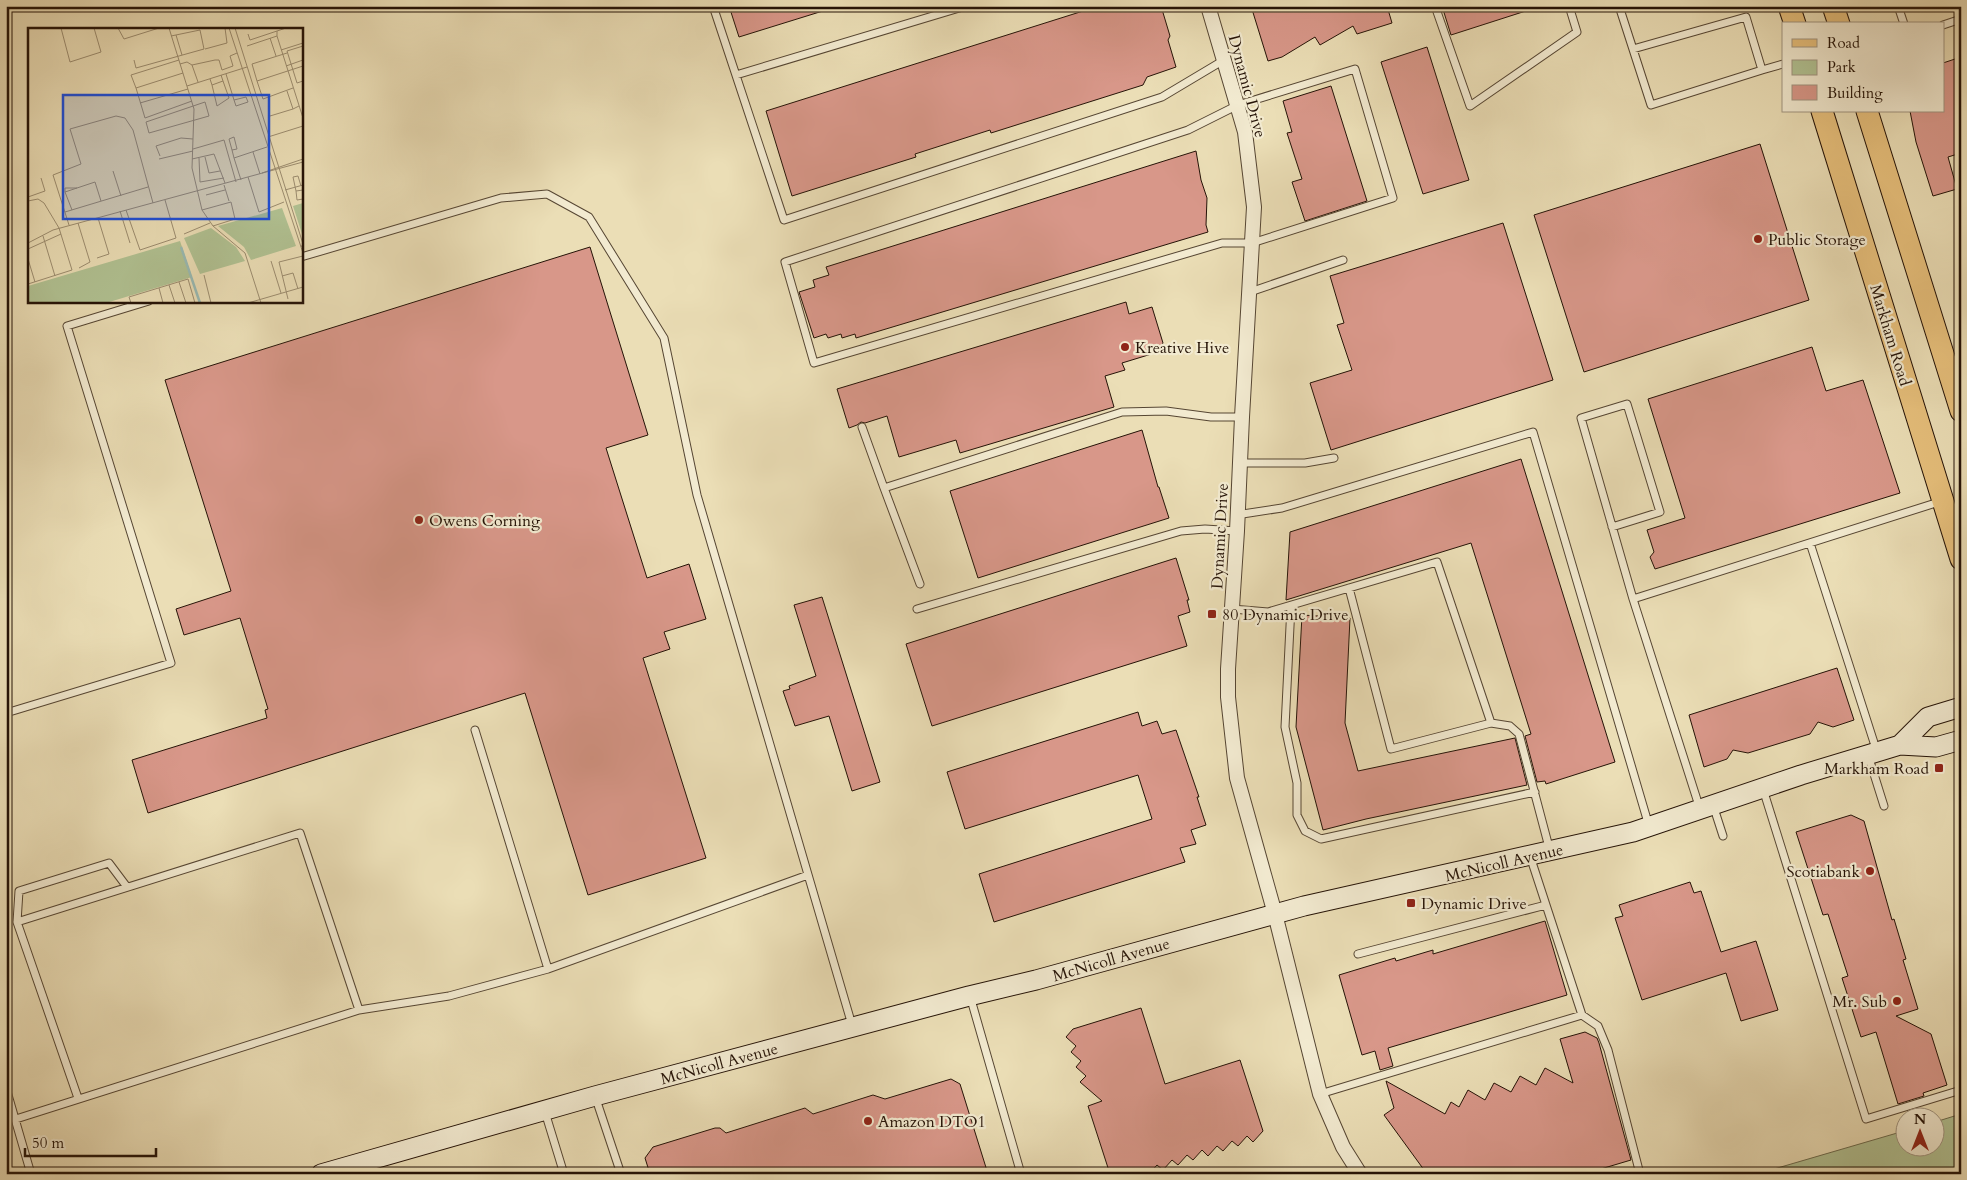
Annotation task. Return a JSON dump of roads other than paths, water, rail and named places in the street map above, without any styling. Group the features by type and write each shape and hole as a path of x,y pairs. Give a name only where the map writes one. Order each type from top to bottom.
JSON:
{"main road":[{"path":"1789,6 1794,22"},
{"path":"1834,6 1838,22"},
{"name":"Markham Road","path":"1822,112 1961,559"},
{"path":"1866,112 1959,401"},
{"path":"1900,746 1928,718 1961,707"},
{"name":"McNicoll Avenue","path":"326,1173 595,1096 1036,980 1304,906 1530,856 1649,826 1763,788 1900,746 1936,747 1961,740"}],"street":[{"name":"Dynamic Drive","path":"1208,6 1245,132 1254,207 1228,669 1228,697 1237,778 1275,914 1320,1094 1343,1147 1360,1174"}],"lane":[{"path":"713,6 784,220 1162,97 1224,60"},
{"path":"736,74 966,6"},
{"path":"1435,6 1470,106 1577,32 1569,6"},
{"path":"1619,6 1651,106 1782,64"},
{"path":"1898,6 1903,22"},
{"path":"1632,49 1746,17 1762,70"},
{"path":"1944,25 1961,19"},
{"path":"1355,69 1393,198 1252,243 1222,243 814,363 785,262 1188,130 1238,105 1355,69"},
{"path":"302,256 501,198 547,194 589,217 664,338 697,495 853,1027"},
{"path":"1250,292 1343,260"},
{"path":"6,713 170,664 67,326 146,302"},
{"path":"1612,527 1660,512 1627,404 1580,418 1633,599 1706,807 1723,836"},
{"path":"884,488 1122,412 1166,411 1211,417 1242,417"},
{"path":"862,427 920,584"},
{"path":"1237,515 1282,508 1533,432 1649,826"},
{"path":"1240,463 1305,463 1334,458"},
{"path":"1633,599 1942,501"},
{"path":"917,609 1181,531 1205,529 1237,531"},
{"path":"1810,543 1872,754 1884,806"},
{"path":"1232,610 1268,612 1438,562 1491,723"},
{"path":"1349,588 1391,749 1491,723 1510,726 1519,734 1550,851"},
{"path":"1291,606 1285,726 1297,783 1297,815 1305,831 1321,840 1535,792"},
{"path":"475,730 548,969"},
{"path":"1763,788 1866,1119 1961,1090"},
{"path":"17,922 300,833 359,1010"},
{"path":"1530,856 1582,1015 1598,1026 1608,1050 1641,1171 1640,1174"},
{"path":"78,1098 17,922 19,891 109,862 127,887"},
{"path":"16,1119 359,1010 449,996 548,969 808,875"},
{"path":"1358,954 1546,905"},
{"path":"970,996 1021,1174"},
{"path":"1320,1094 1582,1015"},
{"path":"6,1088 31,1174"},
{"path":"595,1096 621,1174"},
{"path":"544,1110 564,1174"}],"place":[{"name":"Public Storage","path":"1758,239"},
{"name":"Kreative Hive","path":"1125,347"},
{"name":"Owens Corning","path":"419,520"},
{"name":"80 Dynamic Drive","path":"1212,614"},
{"name":"Markham Road","path":"1939,768"},
{"name":"Scotiabank","path":"1870,871"},
{"name":"Dynamic Drive","path":"1411,903"},
{"name":"Mr. Sub","path":"1897,1001"},
{"name":"Amazon DTO1","path":"868,1121"}]}
